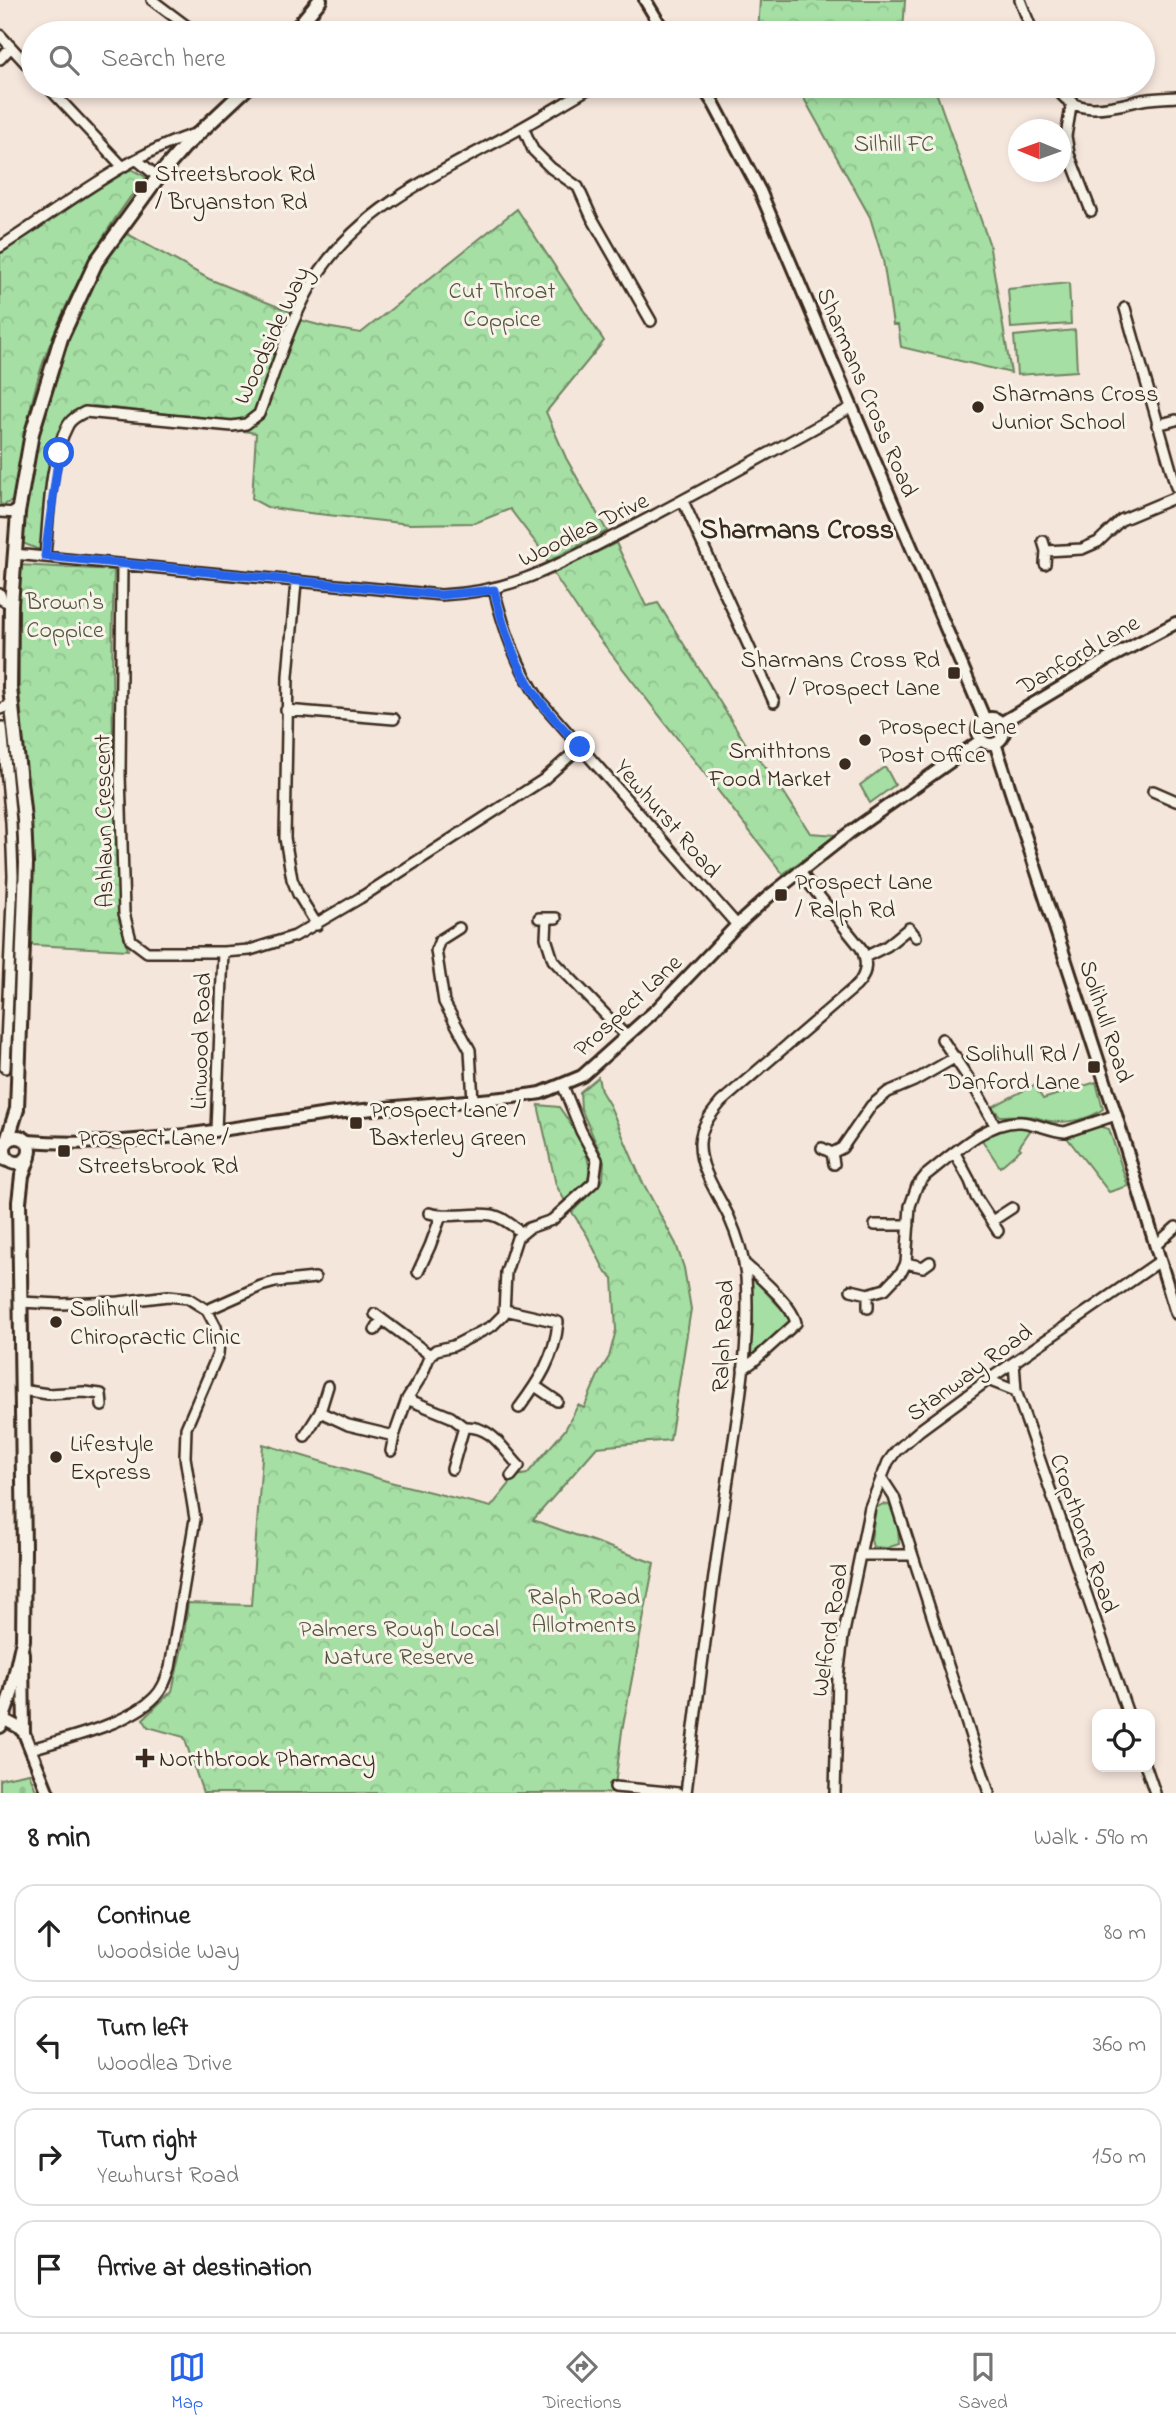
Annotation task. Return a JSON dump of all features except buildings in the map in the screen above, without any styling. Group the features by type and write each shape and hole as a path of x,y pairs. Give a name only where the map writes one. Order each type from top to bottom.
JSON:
{"main road":[{"path":"303,21 320,0"},
{"path":"1,1722 11,1694 23,1640 19,1202 27,1147 16,1109 14,1025 26,863 24,819 14,735 6,707 18,513 32,433 61,338 96,262 158,177 236,98"},
{"path":"16,1109 4,1144 4,1153 19,1202"},
{"path":"4,1144 14,1137 27,1147"},
{"path":"6,1161 22,1163 27,1147"}],"street":[{"path":"152,0 180,21"},
{"path":"645,0 658,21"},
{"path":"1020,0 1028,21"},
{"path":"0,35 21,58"},
{"path":"0,59 11,47"},
{"path":"1068,98 1086,108 1107,108 1145,99 1176,97"},
{"path":"58,98 123,167"},
{"name":"Woodside Way","path":"45,556 59,453 69,425 75,417 85,412 232,426 252,422 259,414 308,291 340,245 381,208 573,98"},
{"name":"Sharmans Cross Road","path":"710,98 760,191 985,720"},
{"path":"1072,101 1066,136 1069,154 1091,211"},
{"path":"523,127 533,150 551,168 578,187 592,218 651,321"},
{"path":"0,247 123,167 180,138 199,133"},
{"path":"136,160 158,177"},
{"path":"1125,308 1176,487"},
{"name":"Woodlea Drive","path":"14,554 441,595 494,590 550,570 683,501 852,407"},
{"path":"1157,425 1176,421"},
{"path":"1045,565 1044,546 1082,549 1098,542 1121,520 1176,498"},
{"path":"683,501 774,702"},
{"path":"0,512 18,513"},
{"name":"Ashlawn Crescent","path":"122,565 120,774 124,913 131,940 147,952 250,950 295,936 317,925 542,780 580,747"},
{"path":"296,582 286,710 286,850 292,879 317,925"},
{"name":"Yewhurst Road","path":"494,590 505,635 519,667 541,702 737,926"},
{"path":"0,594 2,600 11,604"},
{"name":"Danford Lane","path":"1001,723 1110,658 1176,623"},
{"path":"286,710 394,719"},
{"path":"994,719 1001,723 1003,736 995,743 988,744 981,740 978,729 985,720 994,719"},
{"path":"1,727 14,735"},
{"path":"1,727 11,822 13,876 14,1025 5,1068"},
{"name":"Prospect Lane","path":"27,1147 216,1131 331,1114 541,1093 563,1086 582,1076 658,1009 737,926 799,871 981,740"},
{"name":"Solihull Road","path":"995,743 1116,1115 1176,1313"},
{"path":"1153,791 1176,801"},
{"path":"799,871 841,922 865,957 887,946 909,928 916,937"},
{"path":"547,918 546,938 553,960 626,1036"},
{"path":"459,929 440,940 436,950 444,1002 470,1050 473,1101"},
{"name":"Linwood Road","path":"216,1131 223,952"},
{"name":"Ralph Road","path":"686,1793 705,1634 743,1369 747,1305 744,1263 730,1220 702,1162 700,1140 704,1126 721,1102 860,981 866,969 865,957"},
{"path":"942,1039 956,1057 995,1125"},
{"path":"822,1149 833,1158 871,1106 888,1092 914,1081 956,1057"},
{"path":"391,1451 407,1399 422,1375 430,1355 492,1326 505,1310 506,1272 517,1238 528,1228 552,1220 594,1182 597,1160 580,1131 563,1086"},
{"path":"851,1290 868,1294 885,1289 891,1284 906,1263 910,1206 917,1186 926,1175 995,1125 1023,1122 1065,1132 1116,1115"},
{"path":"955,1153 976,1197 998,1231"},
{"path":"992,1221 1012,1208"},
{"path":"429,1213 441,1216 493,1216 522,1233"},
{"path":"418,1272 441,1216"},
{"path":"875,1225 909,1225"},
{"path":"1156,1245 1176,1227"},
{"name":"Stanway Road","path":"881,1477 896,1451 906,1441 988,1380 1160,1261"},
{"path":"906,1263 923,1267 930,1262"},
{"path":"743,1369 796,1323 787,1306 744,1263"},
{"path":"207,1310 232,1297 275,1282 315,1278"},
{"path":"868,1294 868,1307"},
{"path":"20,1301 61,1304 119,1302 168,1296 188,1298 207,1310 216,1327 219,1348 214,1368 186,1428 185,1458 195,1519 170,1668 164,1684 154,1698 107,1725 31,1749"},
{"path":"505,1310 558,1322 545,1372 519,1408"},
{"path":"375,1330 378,1317 430,1355"},
{"name":"Cropthorne Road","path":"1014,1362 1016,1391 1126,1709"},
{"path":"988,1380 1016,1391"},
{"path":"305,1436 320,1412 328,1386"},
{"path":"535,1386 557,1401"},
{"path":"21,1390 48,1394 100,1394 111,1390"},
{"path":"100,1394 102,1406"},
{"path":"407,1399 451,1417 464,1427 479,1427 487,1431 523,1469 510,1475"},
{"path":"320,1412 348,1425 394,1436"},
{"path":"452,1469 464,1427"},
{"path":"881,1477 894,1497 989,1793"},
{"name":"Welford Road","path":"835,1793 838,1676 843,1637 870,1507 881,1477"},
{"path":"861,1555 912,1555"},
{"path":"23,1640 24,1733"},
{"path":"1,1722 18,1727 24,1733 48,1793"},
{"path":"1148,1772 1155,1793"},
{"path":"615,1787 678,1793"}],"green space":[{"path":"760,0 905,0 904,21 759,21"},
{"name":"Silhill FC","path":"804,98 938,98 989,243 1011,373 901,347 898,325 893,325 883,260 870,217"},
{"path":"131,169 146,177 102,239 66,307 46,354 35,390 13,501 0,504 0,252 125,170"},
{"name":"Cut Throat Coppice","path":"517,209 604,341 546,412 566,458 607,531 547,562 542,551 510,509 475,523 410,524 291,511 267,507 252,499 256,433 244,431 261,417 300,320 361,333"},
{"path":"124,232 209,279 291,312 291,318 255,414 241,422 94,406 74,414 65,424 53,457 42,551 20,542 40,421 63,348 92,285"},
{"path":"1069,283 1071,324 1011,328 1008,289"},
{"path":"1075,330 1077,371 1017,375 1014,336"},
{"path":"616,543 646,606 658,603 746,744 774,777 810,833 837,835 783,874 581,615 553,573"},
{"name":"Brown's Coppice","path":"18,565 114,570 112,667 115,795 119,889 128,950 32,945 29,816 19,688"},
{"path":"886,768 895,785 870,803 860,785"},
{"name":"Palmers Rough Local Nature Reserve","path":"598,1077 601,1091 641,1179 676,1244 684,1268 691,1309 670,1440 597,1447 533,1520 654,1563 622,1731 614,1793 203,1793 184,1737 148,1727 143,1719 172,1691 183,1643 188,1603 251,1605 263,1444 390,1482 491,1507 516,1476 527,1474 565,1430 578,1405 584,1408 609,1357 616,1330 613,1278 606,1273 572,1212 603,1180 604,1161 581,1109 580,1092"},
{"path":"1096,1082 1103,1109 1078,1120 1056,1122 1031,1116 1000,1116 992,1107 1034,1085 1043,1099"},
{"path":"538,1105 559,1107 587,1157 588,1178 583,1187 565,1201 556,1185"},
{"path":"1098,1126 1109,1129 1128,1186 1109,1192 1065,1135"},
{"path":"1008,1127 1032,1128 1019,1147 1021,1149 1000,1167 982,1140 995,1131"},
{"path":"751,1276 789,1317 790,1323 753,1357 748,1357 753,1321"},
{"path":"883,1504 889,1505 895,1519 899,1544 887,1548 873,1547 871,1540 876,1508"},
{"path":"29,1773 37,1793 0,1793 0,1779"}],"place":[{"name":"Streetsbrook Rd / Bryanston Rd","path":"141,187"},
{"name":"Sharmans Cross Junior School","path":"978,407"},
{"name":"Sharmans Cross Rd / Prospect Lane","path":"954,673"},
{"name":"Prospect Lane Post Office","path":"865,740"},
{"name":"Smithtons Food Market","path":"845,764"},
{"name":"Prospect Lane / Ralph Rd","path":"781,895"},
{"name":"Solihull Rd / Danford Lane","path":"1094,1067"},
{"name":"Prospect Lane / Baxterley Green","path":"356,1123"},
{"name":"Prospect Lane / Streetsbrook Rd","path":"64,1151"},
{"name":"Solihull Chiropractic Clinic","path":"56,1322"},
{"name":"Lifestyle Express","path":"56,1457"},
{"name":"Northbrook Pharmacy","path":"145,1758"}],"district":[{"name":"Sharmans Cross","path":"797,528"}],"route":[{"path":"59,453 45,556 441,595 494,590 505,635 519,667 541,702 580,747"}],"park label":[{"name":"Ralph Road Allotments","path":"584,1610"}]}
